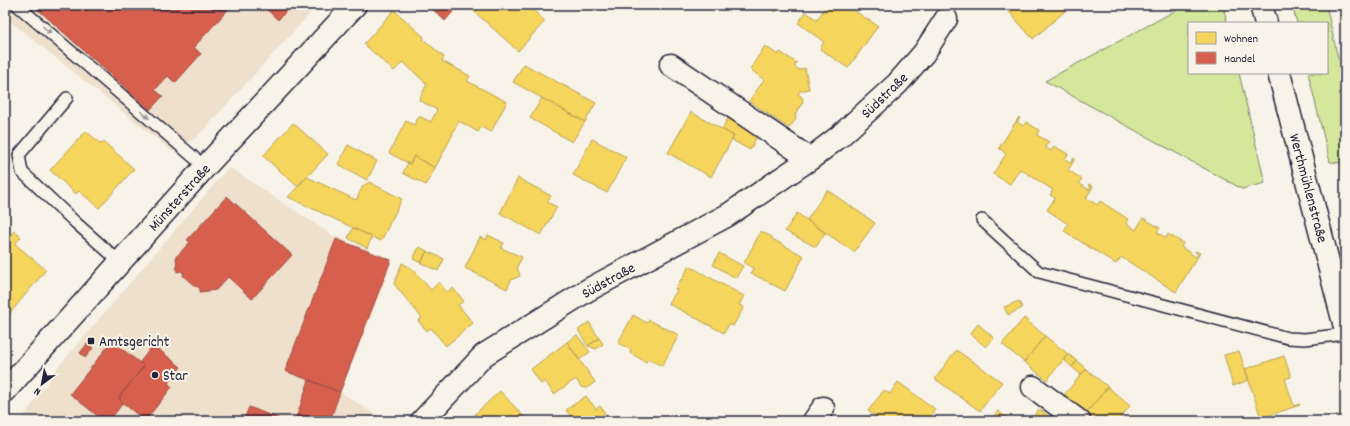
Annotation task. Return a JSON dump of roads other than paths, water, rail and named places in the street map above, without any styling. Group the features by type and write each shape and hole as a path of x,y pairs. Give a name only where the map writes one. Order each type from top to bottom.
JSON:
{"street":[{"name":"Münsterstraße","path":"5,391 205,167 355,5"},
{"path":"1261,5 1266,22"},
{"name":"Südstraße","path":"422,421 484,355 588,290 728,215 810,159 840,136 897,84 924,53 946,20"},
{"path":"671,66 810,159"},
{"name":"Werthmühlenstraße","path":"1279,74 1345,327"},
{"path":"1033,387 1079,421"}],"lane":[{"path":"17,5 205,167"},
{"path":"67,98 19,155 22,172 120,262"},
{"path":"982,220 1039,272 1288,338 1305,339 1345,334"}],"place":[{"name":"Amtsgericht","path":"91,341"},
{"name":"Star","path":"155,375"}]}
